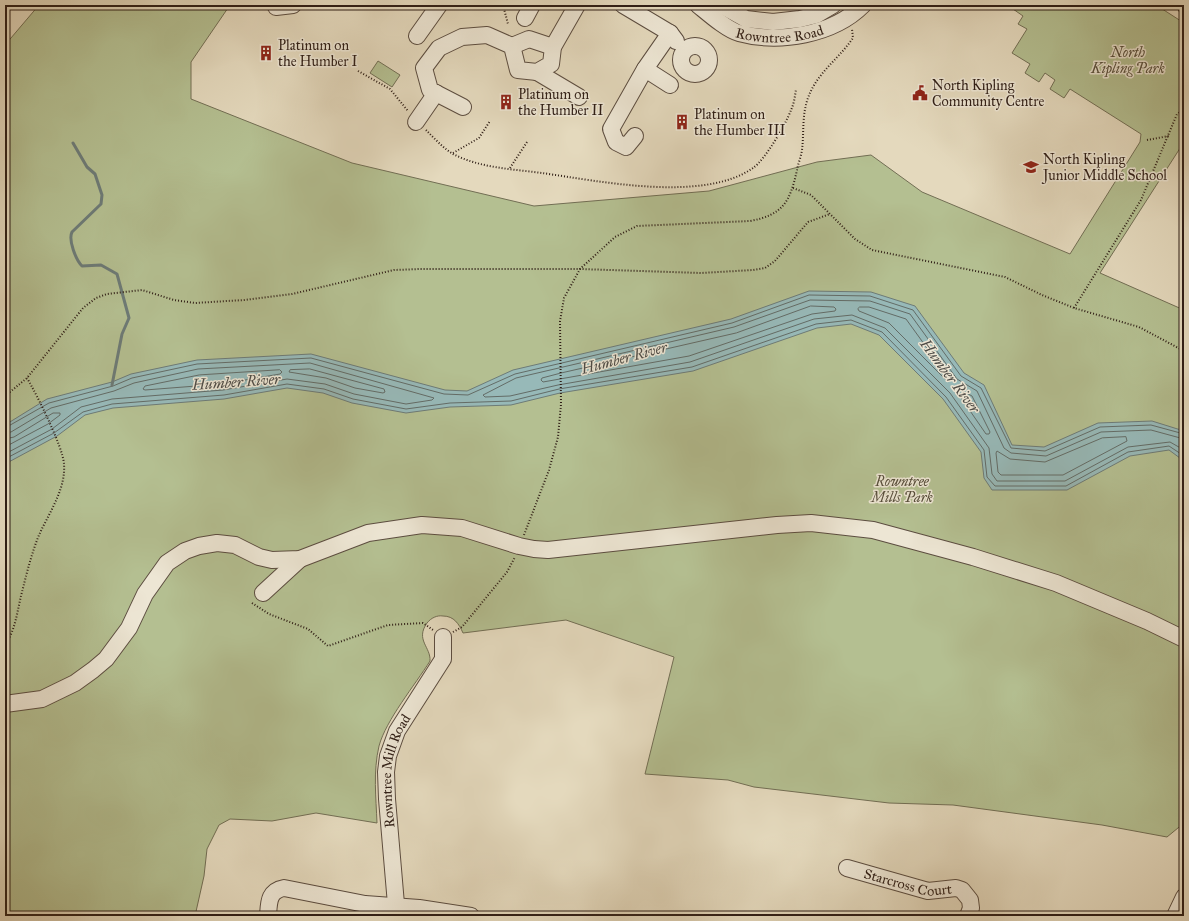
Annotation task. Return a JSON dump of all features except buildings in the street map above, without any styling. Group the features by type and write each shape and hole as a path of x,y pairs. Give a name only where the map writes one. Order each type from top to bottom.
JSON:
{"street":[{"path":"276,5 276,7 293,5"},
{"path":"417,36 439,5"},
{"path":"541,70 551,64 553,47 577,5"},
{"path":"623,5 670,33 683,53"},
{"name":"Rowntree Road","path":"698,5 737,33 767,38 799,36 825,28 854,13 863,5"},
{"name":"Rowntree Road","path":"721,5 746,19 773,22 800,19 816,15 833,5"},
{"path":"635,136 626,147 616,142 611,129 645,69 670,33"},
{"path":"463,107 430,90 424,68 439,48 462,37 487,35 512,46 529,40 553,47"},
{"path":"512,46 518,70 541,70 580,93"},
{"path":"645,69 670,85"},
{"path":"416,122 436,93"},
{"path":"5,704 42,699 75,683 106,659 129,628 145,594 158,575 167,563 185,551 217,543 235,545 272,560 300,559 368,533 422,525 462,528 519,546 548,550 811,523 840,525 874,530 1056,583 1147,621 1184,639"},
{"path":"258,598 300,559"},
{"name":"Rowntree Mill Road","path":"397,911 387,799 386,772 388,756 397,731 443,659 443,637"},
{"name":"Starcross Court","path":"847,868 928,891 956,888 962,890 970,900 968,916"},
{"path":"268,916 268,901 271,894 277,889 284,888 397,911 471,916"},
{"path":"1175,916 1184,897"}],"path":[{"path":"503,5 508,24"},
{"path":"1171,5 1184,14"},
{"path":"522,539 555,452 561,404 560,321 564,298 580,269 615,237 628,229 637,226 672,223 750,221 764,218 781,209 788,200 793,188 802,150 807,101 816,80 850,42 853,38 853,31"},
{"path":"358,71 390,89 416,122 453,154 486,166 639,187 716,183 735,177 755,167 766,155 791,110 796,89"},
{"path":"1074,308 1141,200 1177,114 1184,109"},
{"path":"453,154 479,138 490,121"},
{"path":"1147,140 1168,136"},
{"path":"509,168 527,142"},
{"path":"793,188 811,195 855,239 872,250 1005,276 1042,295 1074,308 1139,327 1184,351"},
{"path":"5,396 27,378 83,308 96,298 116,293 142,290 174,300 196,303 244,300 292,294 394,270 580,269 702,273 759,269 765,268 775,261 808,222 830,214"},
{"path":"5,645 13,630 27,571 65,473 64,462 57,443 37,395 27,378"},
{"path":"258,598 269,614 308,629 328,646 388,625 424,623 443,637 462,627 507,572 517,552"}],"green space":[{"name":"Rowntree Mills Park","path":"39,5 230,5 191,62 191,99 352,163 534,206 709,191 817,162 871,155 922,192 1070,254 1140,142 1141,134 1070,89 1064,98 1050,89 1055,80 1045,73 1039,82 1025,73 1030,64 1012,53 1027,29 1018,24 1023,16 1013,9 1015,5 1156,5 1184,23 1184,142 1100,273 1184,310 1184,823 1167,837 1102,825 953,805 889,803 754,787 728,780 645,774 674,657 566,620 463,633 458,624 450,617 436,616 427,623 423,634 424,643 430,656 430,661 394,714 379,746 375,775 377,823 316,813 272,821 230,819 219,825 207,849 204,876 195,916 5,916 5,45"},
{"path":"378,61 400,75 392,87 370,73"}],"water":[{"name":"Humber River","path":"809,291 871,292 915,306 964,373 984,385 1012,445 1044,447 1098,423 1152,421 1184,431 1184,461 1169,450 1130,456 1067,490 992,490 984,478 981,452 943,399 879,335 851,324 817,328 693,371 560,393 511,405 450,407 406,413 352,403 323,393 287,388 224,399 113,408 85,415 57,436 5,464 5,425 47,399 112,382 131,374 197,360 311,354 445,390 467,391 513,370 731,319"}],"waterway":[{"path":"73,143 87,167 95,174 102,195 101,204 72,232 71,240 73,250 82,266 101,265 117,274 129,318 122,334 112,385"}],"place":[{"name":"Platinum on the Humber I","path":"266,53"},
{"name":"North Kipling Community Centre","path":"920,93"},
{"name":"Platinum on the Humber II","path":"506,102"},
{"name":"Platinum on the Humber III","path":"682,122"},
{"name":"North Kipling Junior Middle School","path":"1031,167"}],"park label":[{"name":"North Kipling Park","path":"1128,60"}]}
